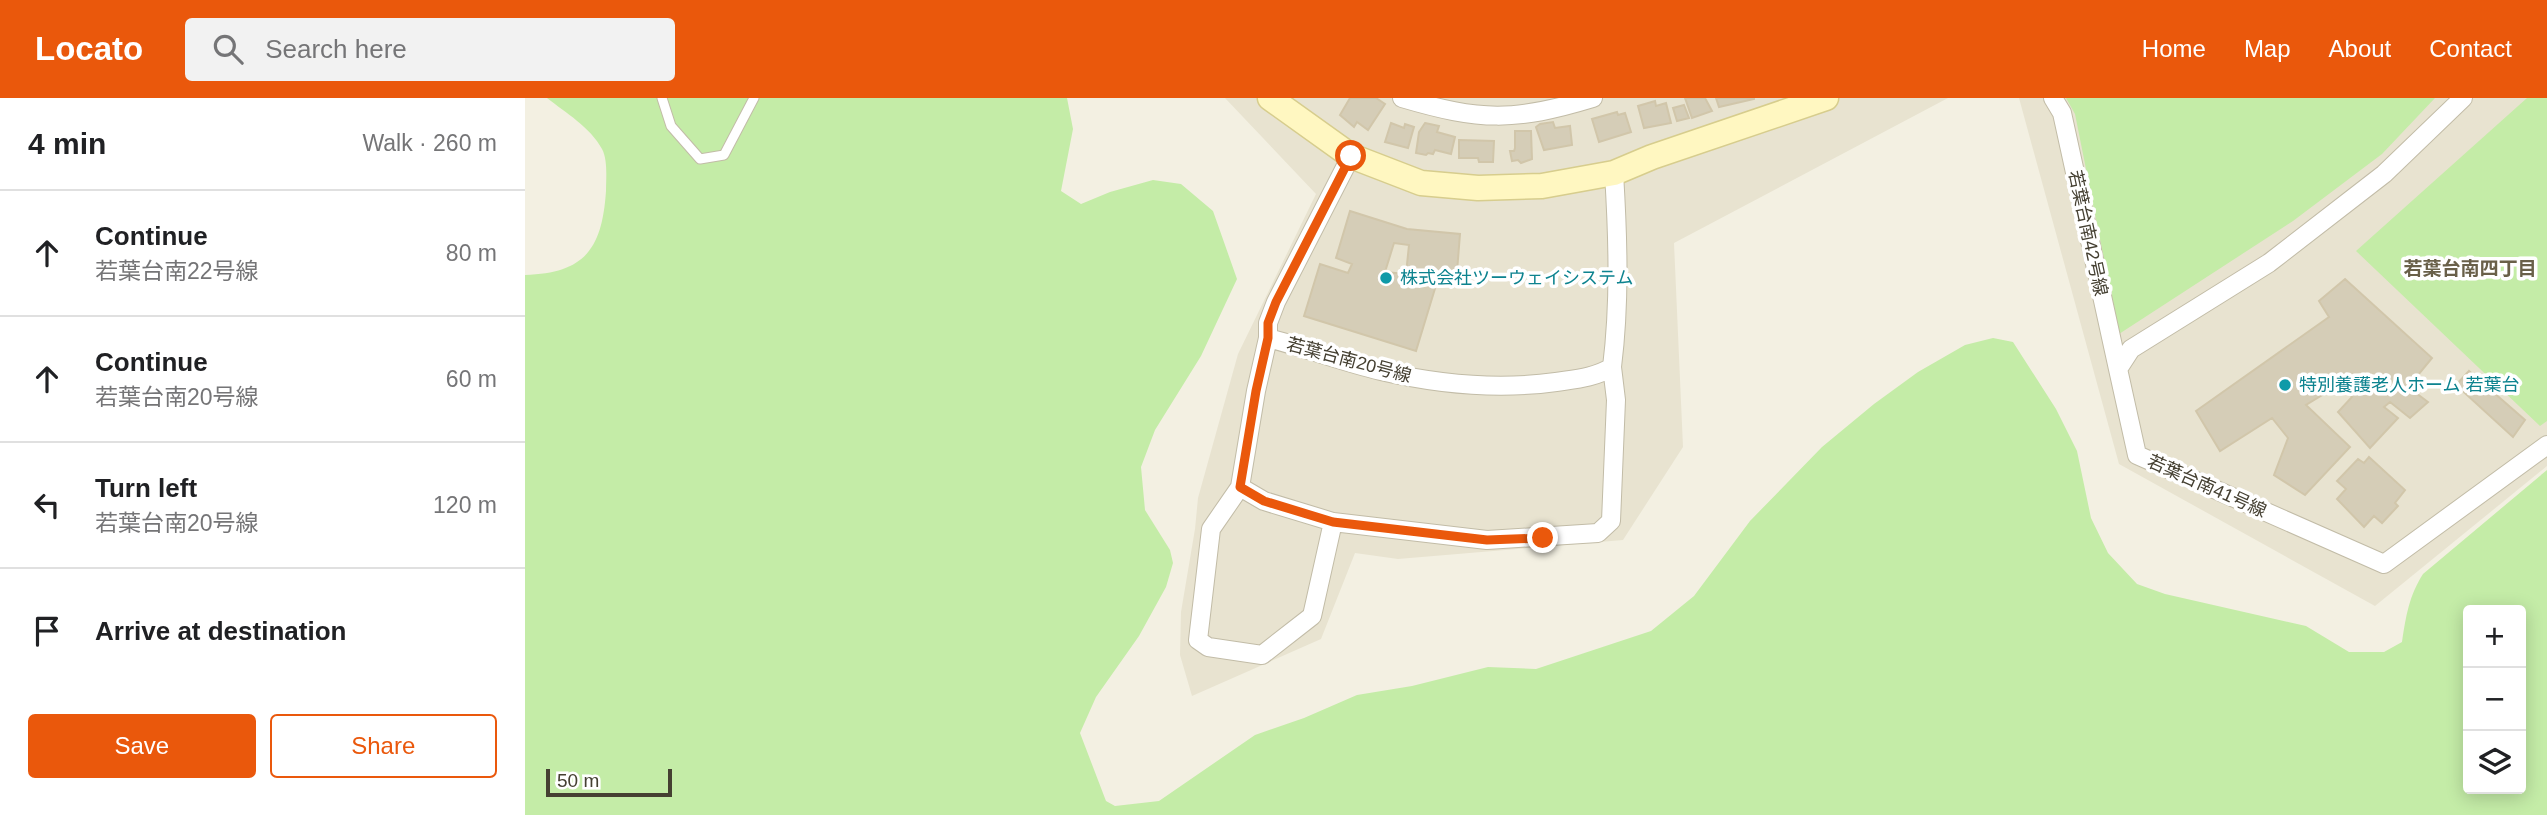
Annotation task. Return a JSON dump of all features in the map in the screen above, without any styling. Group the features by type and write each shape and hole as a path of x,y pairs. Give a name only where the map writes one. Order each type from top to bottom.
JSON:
{"street":[{"path":"1270,98 1351,156 1421,184 1478,188 1542,186 1613,173 1652,157 1826,98"},
{"path":"1402,98 1455,113 1496,117 1543,112 1593,98"},
{"name":"若葉台南42号線","path":"2053,98 2062,113 2118,369"},
{"path":"2118,369 2131,349 2269,263 2385,174 2463,98"},
{"path":"1268,338 1268,323 1276,302 1351,156"},
{"path":"1333,522 1312,616 1262,655 1208,647 1198,640 1211,529 1240,487 1264,501 1333,522 1487,540 1598,533 1611,522 1616,400 1612,368 1616,331 1618,234 1613,173"},
{"name":"若葉台南20号線","path":"1240,487 1268,338 1380,371 1467,384 1538,384 1597,376 1612,368"},
{"name":"若葉台南41号線","path":"2118,369 2137,455 2384,564 2547,445"}],"lane":[{"path":"662,98 671,126 700,159 724,155 754,98"}],"shaded area":[{"path":"1225,98 1948,98 1674,243 1683,447 1623,540 1398,559 1355,553 1321,639 1192,696 1180,655 1181,612 1198,498 1238,354 1316,194"},
{"path":"2019,98 2547,98 2547,466 2375,606 2119,464"}],"green space":[{"path":"547,98 1067,98 1073,129 1061,191 1081,204 1110,192 1153,180 1181,184 1213,211 1237,279 1201,356 1155,430 1141,467 1145,510 1170,550 1173,563 1166,587 1139,636 1096,697 1080,733 1106,801 1115,806 1159,801 1255,735 1357,695 1412,686 1488,667 1536,669 1651,631 1694,596 1750,521 1822,447 1918,372 1965,345 1993,338 2013,342 2056,409 2077,451 2091,518 2108,553 2137,584 2165,594 2306,626 2349,652 2384,652 2402,642 2411,598 2423,574 2547,470 2547,815 525,815 525,275 546,273 576,263 587,254 600,228 606,191 606,164 602,149 584,127"},
{"path":"2066,98 2435,98 2382,154 2293,221 2119,334 2075,114"},
{"path":"2527,98 2547,98 2547,421 2540,426 2356,251"}],"building":[{"path":"1350,98 1376,98 1385,104 1368,130 1357,122 1354,127 1340,115"},
{"path":"1685,98 1705,98 1712,111 1692,118"},
{"path":"1716,98 1754,98 1754,99 1719,107"},
{"path":"1655,101 1656,106 1666,103 1671,123 1644,128 1638,106"},
{"path":"1684,105 1689,118 1677,121 1673,108"},
{"path":"1617,112 1618,115 1625,113 1631,132 1599,142 1592,119"},
{"path":"1553,122 1555,128 1570,126 1572,145 1544,150 1536,127"},
{"path":"1391,123 1404,128 1405,124 1414,127 1408,148 1385,142"},
{"path":"1425,123 1439,126 1437,132 1455,137 1451,154 1435,150 1433,154 1416,153 1419,132"},
{"path":"1515,131 1531,131 1532,159 1521,163 1518,160 1512,161 1510,151 1515,148"},
{"path":"1459,140 1494,141 1493,162 1479,162 1478,158 1459,158"},
{"name":"株式会社ツーウェイシステム","path":"1350,211 1407,229 1460,234 1456,284 1437,282 1416,351 1304,316 1320,264 1348,273 1352,264 1336,258","holes":["1394,243 1409,245 1406,274 1385,272"]},
{"name":"特別養護老人ホーム 若葉台","path":"2345,279 2432,358 2408,387 2428,402 2410,418 2390,402 2384,407 2398,418 2370,448 2338,412 2352,397 2342,383 2306,405 2350,447 2305,495 2274,475 2288,438 2272,418 2220,451 2196,411 2329,317 2319,301"},
{"path":"2469,371 2525,420 2513,437 2456,385"},
{"path":"2369,457 2405,490 2395,503 2398,506 2382,523 2374,516 2364,527 2337,499 2346,489 2337,481 2358,459 2364,463"}],"place":[{"name":"株式会社ツーウェイシステム","path":"1386,278"},
{"name":"特別養護老人ホーム 若葉台","path":"2285,385"}],"district":[{"name":"若葉台南四丁目","path":"2470,268"}],"route":[{"path":"1351,156 1276,302 1268,323 1268,338 1240,487 1264,501 1333,522 1487,540 1543,538"}]}
